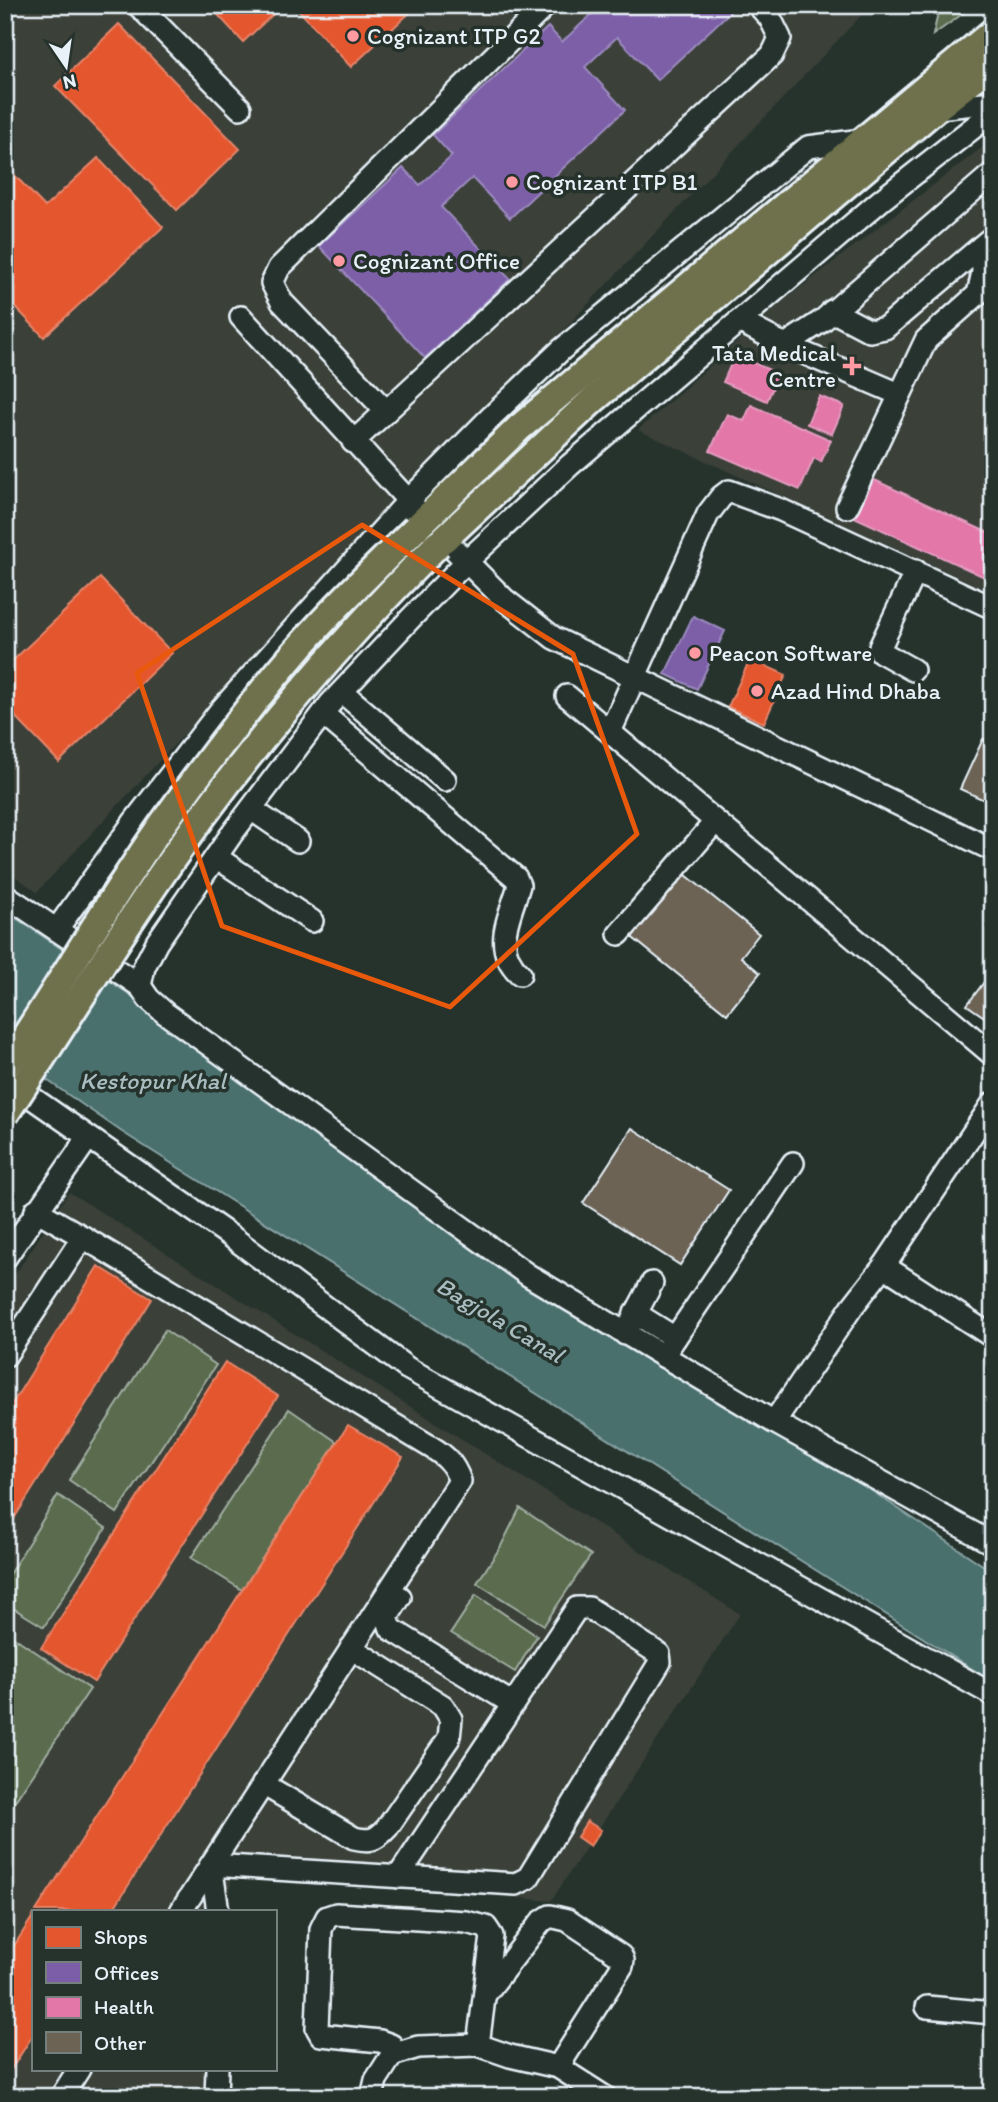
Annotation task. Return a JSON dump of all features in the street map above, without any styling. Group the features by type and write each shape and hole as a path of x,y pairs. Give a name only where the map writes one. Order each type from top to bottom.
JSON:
{"main road":[{"path":"5,1067 45,1009 110,902 160,827 252,703 417,515 993,32"},
{"path":"5,1114 201,818 243,763 390,593 441,541 594,399 993,63"}],"street":[{"path":"386,411 282,302 272,283 279,268 546,5"},
{"path":"353,442 772,55 780,38 770,18 758,5"},
{"path":"153,10 240,108"},
{"path":"937,108 993,102"},
{"path":"140,986 144,967 157,942 251,809 323,715 467,561 570,465 880,201 993,112"},
{"path":"785,345 822,321 993,173"},
{"path":"832,311 870,331 885,328 987,242"},
{"path":"847,507 926,340 978,294 987,242"},
{"path":"57,929 219,712 417,515 240,317"},
{"path":"739,321 785,345 900,394"},
{"path":"610,732 708,514 720,497 729,491 781,510 993,608"},
{"path":"441,541 467,561 504,599 539,628 571,648 993,850"},
{"path":"913,670 881,652 880,647 916,571"},
{"path":"342,692 445,780"},
{"path":"567,696 993,1055"},
{"path":"323,715 516,878 519,885 504,942 509,964 520,974"},
{"path":"251,809 298,841"},
{"path":"619,934 715,822"},
{"path":"216,857 312,921"},
{"path":"5,895 140,986 149,999 165,1013 528,1275 774,1422 993,1544"},
{"path":"5,1079 232,1237 407,1368 993,1695"},
{"path":"774,1422 852,1307 884,1266 993,1103"},
{"path":"5,1258 88,1138"},
{"path":"663,1356 793,1163"},
{"path":"36,1210 431,1447 446,1457 455,1468 460,1481 182,1910"},
{"path":"5,1356 83,1237"},
{"path":"884,1266 993,1337"},
{"path":"625,1334 652,1283"},
{"path":"635,1313 675,1338"},
{"path":"428,1436 463,1459 467,1470 467,1488 390,1613 387,1624 513,1704"},
{"path":"211,1865 398,1877 516,1884 528,1878 660,1662 659,1654 589,1608 577,1608 398,1877"},
{"path":"263,1784 355,1838 367,1842 377,1839 387,1828 449,1738 451,1719 443,1706 351,1648"},
{"path":"211,1865 218,1910"},
{"path":"372,2097 376,2080 391,2055 391,2045 380,2041 321,2035 317,2028 321,1929 327,1917 335,1914 466,1922 486,1927 492,1936 478,2045"},
{"path":"486,1993 541,1922 550,1916 567,1920 621,1956 622,1966 558,2067"},
{"path":"927,2007 993,2013"},
{"path":"391,2055 418,2047 478,2045 510,2056 558,2067 605,2097"},
{"path":"61,2097 78,2070"},
{"path":"216,2097 217,2070"}],"highlighted area":[{"path":"362,525 573,654 637,834 450,1007 222,926 137,673"}],"shaded area":[{"path":"5,5 871,5 413,489 37,892 5,869"},
{"name":"Tata Medical Centre","path":"993,139 993,593 638,430 783,301"},
{"path":"69,1192 740,1614 551,1901 232,1871 228,1910 32,1910 32,2070 216,2070 214,2097 5,2097 5,1290"}],"green space":[{"path":"940,5 975,5 933,35"},
{"path":"165,1330 216,1365 117,1513 69,1480"},
{"path":"289,1409 337,1442 242,1590 191,1558"},
{"path":"58,1495 106,1528 44,1627 5,1603 5,1581"},
{"path":"520,1508 591,1555 544,1625 477,1583 501,1546"},
{"path":"476,1595 537,1636 515,1672 451,1633"},
{"path":"5,1631 90,1689 9,1810 5,1808"}],"water":[{"name":"Kestopur Khal","path":"5,911 993,1572 993,1682 122,1132 5,1051"}],"building: Shops":[{"path":"209,5 283,5 243,42"},
{"name":"Cognizant ITP G2","path":"294,5 418,5 351,67"},
{"path":"119,24 240,149 177,210 55,86"},
{"path":"98,158 163,227 44,337 5,296 5,165 45,207"},
{"path":"100,578 172,653 59,762 5,706 5,668"},
{"name":"Azad Hind Dhaba","path":"750,659 786,675 764,723 728,707"},
{"path":"98,1266 152,1299 5,1533 5,1415"},
{"path":"225,1362 278,1396 94,1682 41,1648"},
{"path":"348,1425 403,1457 113,1910 37,1910"},
{"path":"587,1821 601,1830 590,1846 577,1837"},
{"path":"32,1918 32,2037 5,2079 5,1960"}],"building: Offices":[{"name":"Cognizant ITP B1","path":"586,5 732,5 734,8 657,80 617,37 585,67 625,110 510,218 472,178 441,207 510,279 425,358 319,246 403,168 420,185 452,156 433,135 548,27 562,42 593,13"},
{"name":"Peacon Software","path":"693,616 725,631 697,689 665,674"}],"building: Health":[{"path":"735,355 779,374 767,401 723,382"},
{"path":"819,396 844,406 832,434 807,424"},
{"path":"751,405 831,440 821,462 814,458 800,490 710,451 727,414 744,421"},
{"path":"868,477 993,535 993,581 850,515"}],"building: Other":[{"path":"983,739 993,744 993,804 960,789"},
{"path":"681,871 759,934 741,957 760,973 727,1014 628,934"},
{"path":"993,970 993,1023 967,1005"},
{"path":"632,1128 729,1190 680,1265 583,1203"}],"place":[{"name":"Cognizant ITP G2","path":"353,36"},
{"name":"Cognizant ITP B1","path":"512,182"},
{"name":"Cognizant Office","path":"339,261"},
{"name":"Tata Medical Centre","path":"852,366"},
{"name":"Peacon Software","path":"695,653"},
{"name":"Azad Hind Dhaba","path":"757,691"}],"water label":[{"name":"Bagjola Canal","path":"500,1320"}]}
